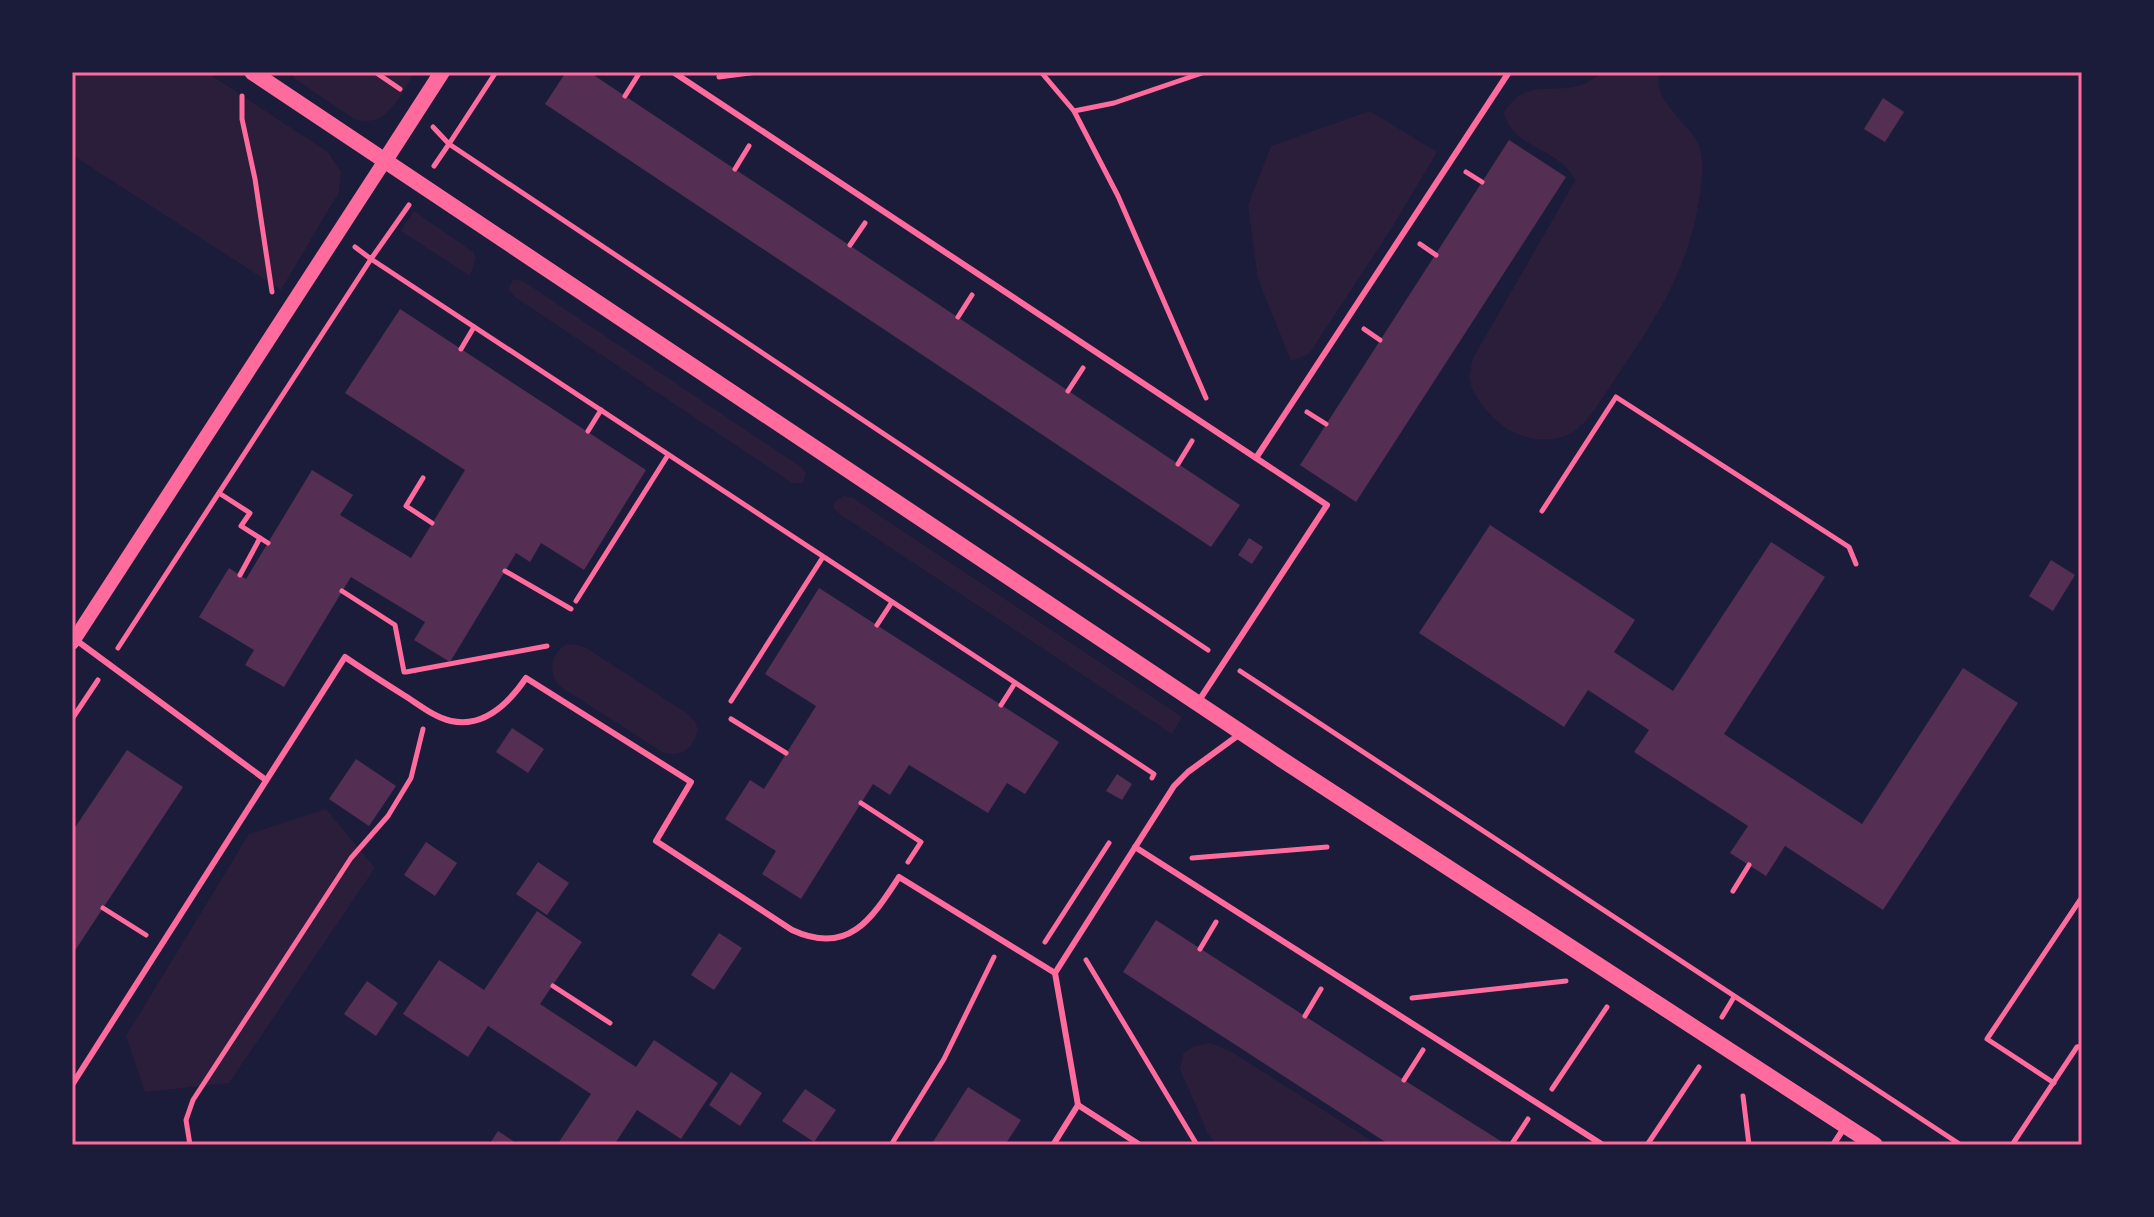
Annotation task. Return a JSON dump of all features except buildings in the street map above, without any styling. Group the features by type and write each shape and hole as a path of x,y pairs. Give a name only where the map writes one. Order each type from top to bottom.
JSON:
{"main road":[{"path":"384,162 442,72"},
{"path":"248,78 384,162 1242,733 1875,1145"}],"street":[{"path":"74,641 384,162"}],"lane":[{"path":"674,72 1327,505 1197,703"},
{"path":"1256,458 1509,72"},
{"path":"74,641 266,780"},
{"path":"72,1085 345,657 428,711 449,721 467,722 488,716 505,706 526,678 691,782 656,841 792,930 812,939 832,939 854,933 870,919 899,877 1055,973"},
{"path":"1053,1145 1078,1105 1055,973 1174,786 1188,772 1242,733"},
{"path":"1135,847 1603,1145"},
{"path":"1078,1105 1140,1145"},
{"path":"1833,1145 1845,1125"}],"path":[{"path":"496,72 449,144 1225,661 1961,1145"},
{"path":"625,96 640,72"},
{"path":"1041,72 1074,111 1118,196 1222,435"},
{"path":"1074,111 1114,103 1205,72"},
{"path":"248,78 242,119 279,325"},
{"path":"72,719 371,259 1154,774 1146,787"},
{"path":"461,349 474,327"},
{"path":"1542,511 1616,397 1849,547 1856,564"},
{"path":"588,431 601,410"},
{"path":"576,601 668,455"},
{"path":"423,478 406,506 432,523"},
{"path":"219,493 250,513 241,526 268,543"},
{"path":"240,575 260,538"},
{"path":"731,701 823,557"},
{"path":"505,571 571,609"},
{"path":"342,591 395,625 404,672"},
{"path":"877,625 892,602"},
{"path":"376,678 547,646"},
{"path":"1001,705 1015,683"},
{"path":"190,1145 186,1120 193,1100 351,858 388,816 411,778 428,711"},
{"path":"731,719 786,753"},
{"path":"861,803 921,842 899,877"},
{"path":"1033,959 1111,840"},
{"path":"1157,861 1327,847"},
{"path":"1733,891 1749,865"},
{"path":"2054,1083 1987,1039 2082,897"},
{"path":"1200,949 1227,905"},
{"path":"103,908 161,945"},
{"path":"891,1145 944,1059 1001,940"},
{"path":"1075,942 1197,1145"},
{"path":"1305,1016 1331,972"},
{"path":"1378,1002 1566,981"},
{"path":"553,986 610,1023"},
{"path":"1511,1145 1607,1007"},
{"path":"1404,1080 1432,1036"},
{"path":"2012,1145 2077,1047 2082,1046"},
{"path":"1647,1145 1699,1067"},
{"path":"1743,1096 1749,1145"}],"shaded area":[{"path":"72,72 206,72 328,152 341,172 339,192 281,290 72,155"},
{"path":"291,72 415,72 398,100 384,115 365,121 354,119 295,79"},
{"path":"1602,72 1660,72 1658,82 1665,101 1700,147 1702,175 1697,214 1681,265 1658,313 1594,410 1583,423 1563,437 1535,439 1509,430 1492,416 1475,393 1470,373 1473,358 1575,181 1560,162 1517,135 1504,113 1514,100 1525,93 1575,87"},
{"path":"1370,111 1437,152 1309,354 1291,361 1258,279 1248,205 1271,146"},
{"path":"414,211 473,252 476,258 470,276 401,231"},
{"path":"517,279 801,467 806,472 803,483 792,483 515,297 508,289"},
{"path":"844,496 853,498 1182,717 1172,734 841,515 834,509 834,502"},
{"path":"567,644 588,649 688,714 698,730 690,746 682,752 664,753 561,687 554,676 552,664 557,653"},
{"path":"326,809 375,868 229,1083 145,1092 126,1036 249,834"},
{"path":"1210,1043 1232,1052 1378,1145 1216,1145 1208,1134 1180,1069 1183,1054 1194,1046"}]}
